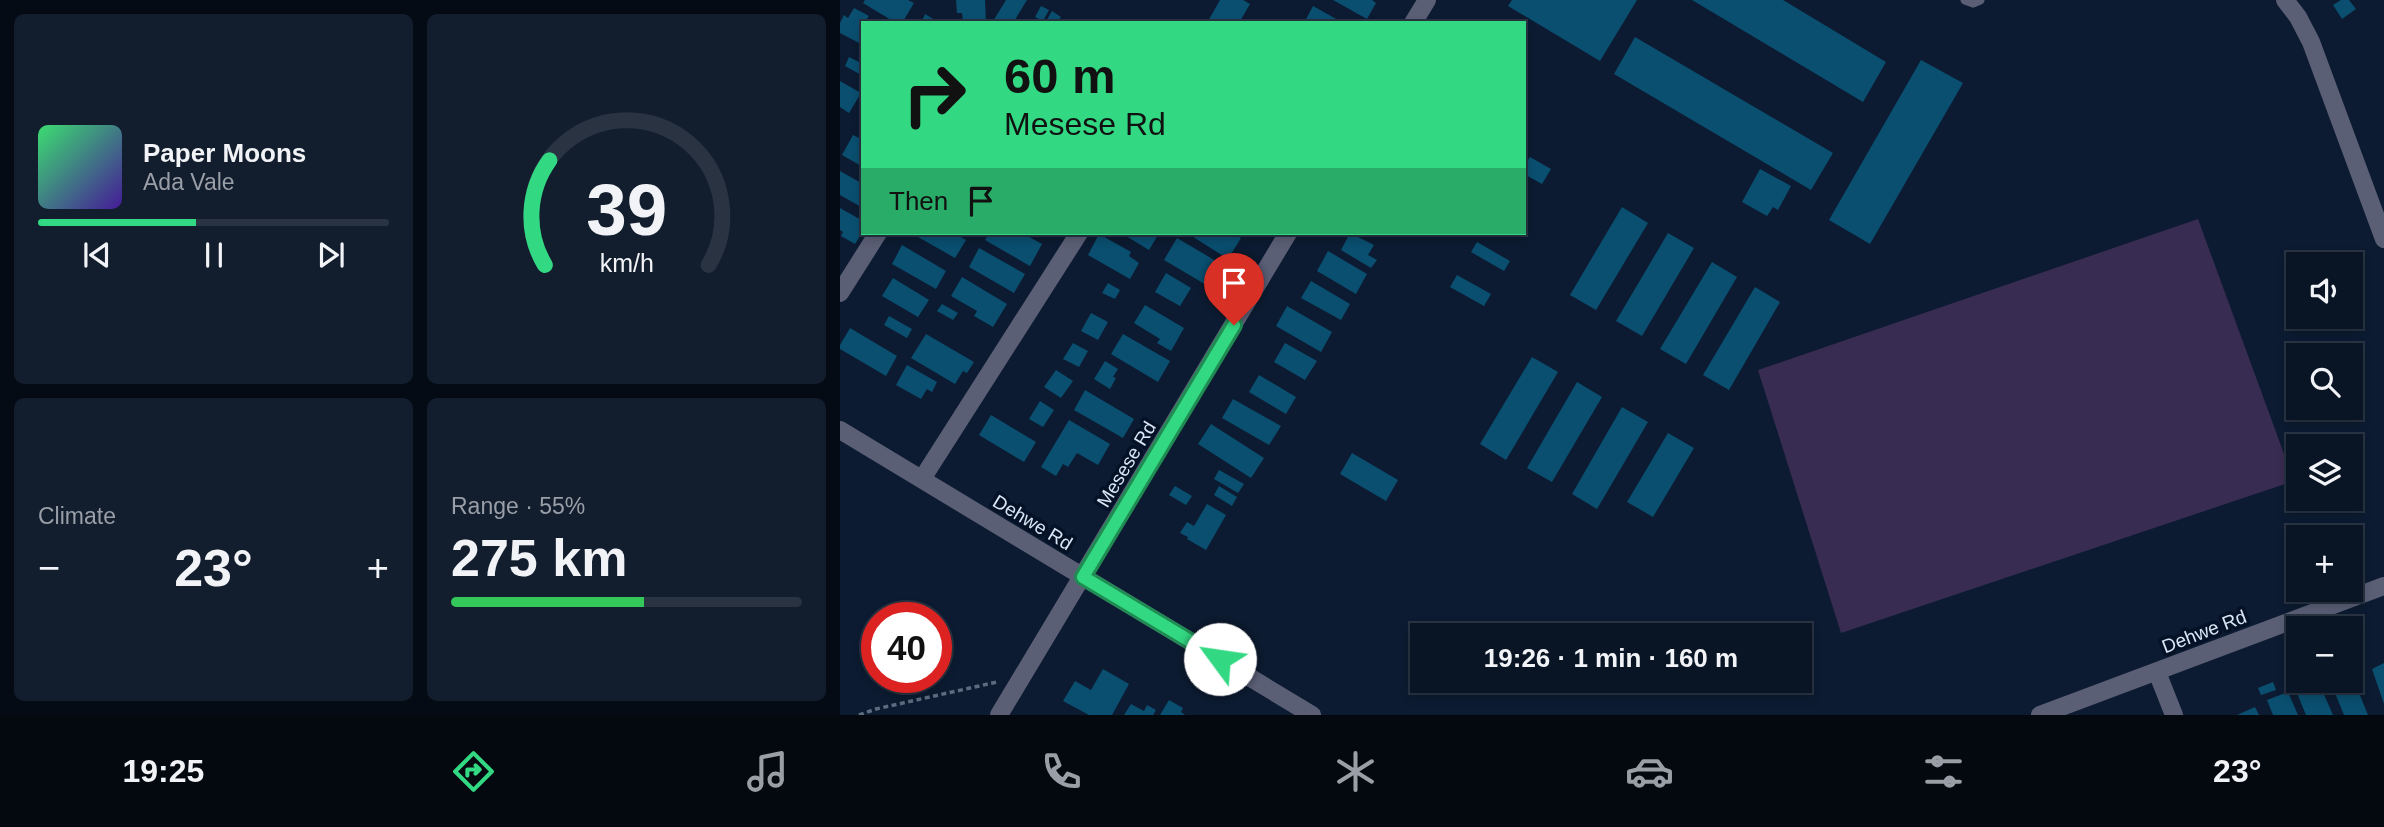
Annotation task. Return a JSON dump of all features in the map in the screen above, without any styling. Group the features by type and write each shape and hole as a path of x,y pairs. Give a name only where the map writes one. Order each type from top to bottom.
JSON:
{"street":[{"path":"1414,21 1427,0"},
{"path":"2285,0 2298,17 2311,42 2378,201 2384,239"},
{"path":"840,293 877,235"},
{"path":"922,480 1078,235"},
{"name":"Mesese Rd","path":"999,715 1287,235"},
{"name":"Dehwe Rd","path":"840,430 1312,715"},
{"name":"Dehwe Rd","path":"2040,715 2384,586"},
{"path":"2157,671 2174,715"}],"lane":[{"path":"1965,0 1973,3 1980,0"}],"path":[{"path":"859,715 1022,676"}],"shaded area":[{"path":"2198,219 2286,459 2286,484 1841,633 1758,370"}],"building":[{"path":"865,0 908,0 914,3 903,21 893,21 863,3"},
{"path":"956,0 985,0 986,21 963,21 962,13 957,13"},
{"path":"1006,0 1027,0 1014,21 993,21"},
{"path":"1220,0 1243,0 1250,4 1240,21 1208,21"},
{"path":"1333,0 1372,0 1376,3 1367,19"},
{"path":"1512,0 1637,0 1600,61 1508,6"},
{"path":"1692,0 1783,0 1886,62 1863,102"},
{"path":"2341,0 2349,0 2356,9 2342,19 2333,5"},
{"path":"1041,6 1049,10 1043,21 1035,17"},
{"path":"1313,6 1338,20 1337,21 1305,21"},
{"path":"854,8 869,16 868,21 861,21 861,44 840,33 840,23 844,15 848,18"},
{"path":"1052,11 1061,17 1058,21 1046,21"},
{"path":"925,14 937,21 922,21"},
{"path":"1635,37 1833,153 1811,190 1614,74"},
{"path":"849,57 861,63 861,75 845,66"},
{"path":"1921,60 1963,83 1870,244 1829,220"},
{"path":"840,81 861,93 849,113 840,107"},
{"path":"853,135 861,139 861,166 842,155"},
{"path":"1530,157 1551,169 1542,184 1526,175 1526,163"},
{"path":"1760,169 1791,186 1778,210 1773,207 1767,216 1742,202"},
{"path":"840,171 861,183 861,207 840,195"},
{"path":"1622,207 1648,223 1596,310 1570,295"},
{"path":"840,208 861,220 861,234 855,244 841,236 843,232 840,230"},
{"path":"1668,233 1694,248 1642,336 1616,321"},
{"path":"915,235 957,235 966,240 955,258"},
{"path":"988,235 1026,235 1042,244 1030,266 985,240"},
{"path":"1101,235 1131,252 1129,256 1139,263 1130,279 1088,255"},
{"path":"1124,235 1158,235 1149,250"},
{"path":"1190,235 1236,235 1241,238 1228,259"},
{"path":"1349,235 1354,235 1374,245 1368,255 1377,260 1371,268 1341,250"},
{"path":"1177,238 1221,264 1208,286 1164,260"},
{"path":"1477,242 1510,261 1504,271 1471,252"},
{"path":"902,245 946,271 936,289 892,264"},
{"path":"979,248 1025,274 1014,293 969,267"},
{"path":"1328,251 1367,274 1356,294 1317,271"},
{"path":"1712,262 1737,277 1686,364 1660,349"},
{"path":"1166,273 1191,288 1180,306 1155,292"},
{"path":"1457,275 1491,294 1484,306 1450,287"},
{"path":"962,277 1007,304 993,327 974,316 977,311 951,296"},
{"path":"893,278 929,300 918,317 882,296"},
{"path":"1311,281 1350,304 1341,320 1301,298"},
{"path":"1108,283 1120,290 1115,299 1102,293"},
{"path":"1755,287 1780,302 1729,390 1703,375"},
{"path":"942,304 958,313 953,320 937,311"},
{"path":"1145,305 1184,328 1171,351 1157,343 1160,339 1134,323"},
{"path":"1287,306 1332,332 1321,352 1276,326"},
{"path":"1091,313 1108,322 1098,340 1081,331"},
{"path":"889,316 912,329 907,338 884,325"},
{"path":"850,328 897,356 886,376 840,349"},
{"path":"926,334 974,362 967,373 963,371 955,384 911,358"},
{"path":"1123,334 1170,361 1158,382 1111,354"},
{"path":"1073,343 1088,351 1079,367 1063,359"},
{"path":"1285,343 1317,361 1305,380 1274,362"},
{"path":"1532,357 1558,372 1506,460 1480,444"},
{"path":"1105,361 1118,369 1110,389 1094,379"},
{"path":"907,365 937,382 932,392 927,389 921,399 896,385"},
{"path":"1056,370 1073,381 1061,398 1044,387"},
{"path":"1259,375 1296,397 1286,414 1249,392"},
{"path":"1577,382 1602,397 1552,482 1527,468"},
{"path":"1085,390 1134,419 1123,438 1074,410"},
{"path":"1233,399 1281,426 1269,445 1222,418"},
{"path":"1040,401 1054,410 1043,427 1029,419"},
{"path":"1622,407 1648,422 1597,509 1572,494"},
{"path":"991,415 1036,442 1024,462 979,435"},
{"path":"1069,420 1110,444 1098,465 1077,453 1068,467 1063,464 1056,476 1041,467"},
{"path":"1211,424 1264,458 1251,478 1198,444"},
{"path":"1668,433 1694,448 1653,517 1627,502"},
{"path":"1352,453 1398,480 1386,501 1340,474"},
{"path":"1219,470 1244,484 1238,493 1214,479"},
{"path":"1175,486 1192,496 1186,505 1169,495"},
{"path":"1219,486 1237,497 1232,506 1214,495"},
{"path":"1207,504 1226,515 1206,550 1180,533 1187,522 1194,526"},
{"path":"2384,663 2384,704 2372,669"},
{"path":"1103,669 1129,684 1112,715 1089,715 1063,701 1075,681 1091,690"},
{"path":"2273,682 2276,690 2261,695 2258,688"},
{"path":"2288,693 2298,715 2273,715 2267,700"},
{"path":"2297,693 2323,693 2333,715 2306,715"},
{"path":"2335,693 2359,693 2368,715 2344,715"},
{"path":"1169,700 1183,708 1181,712 1185,715 1160,715"},
{"path":"1131,704 1144,711 1147,705 1156,710 1153,715 1124,715"},
{"path":"2255,707 2259,715 2237,715"}],"route":[{"path":"1220,659 1083,577 1234,325"}]}
